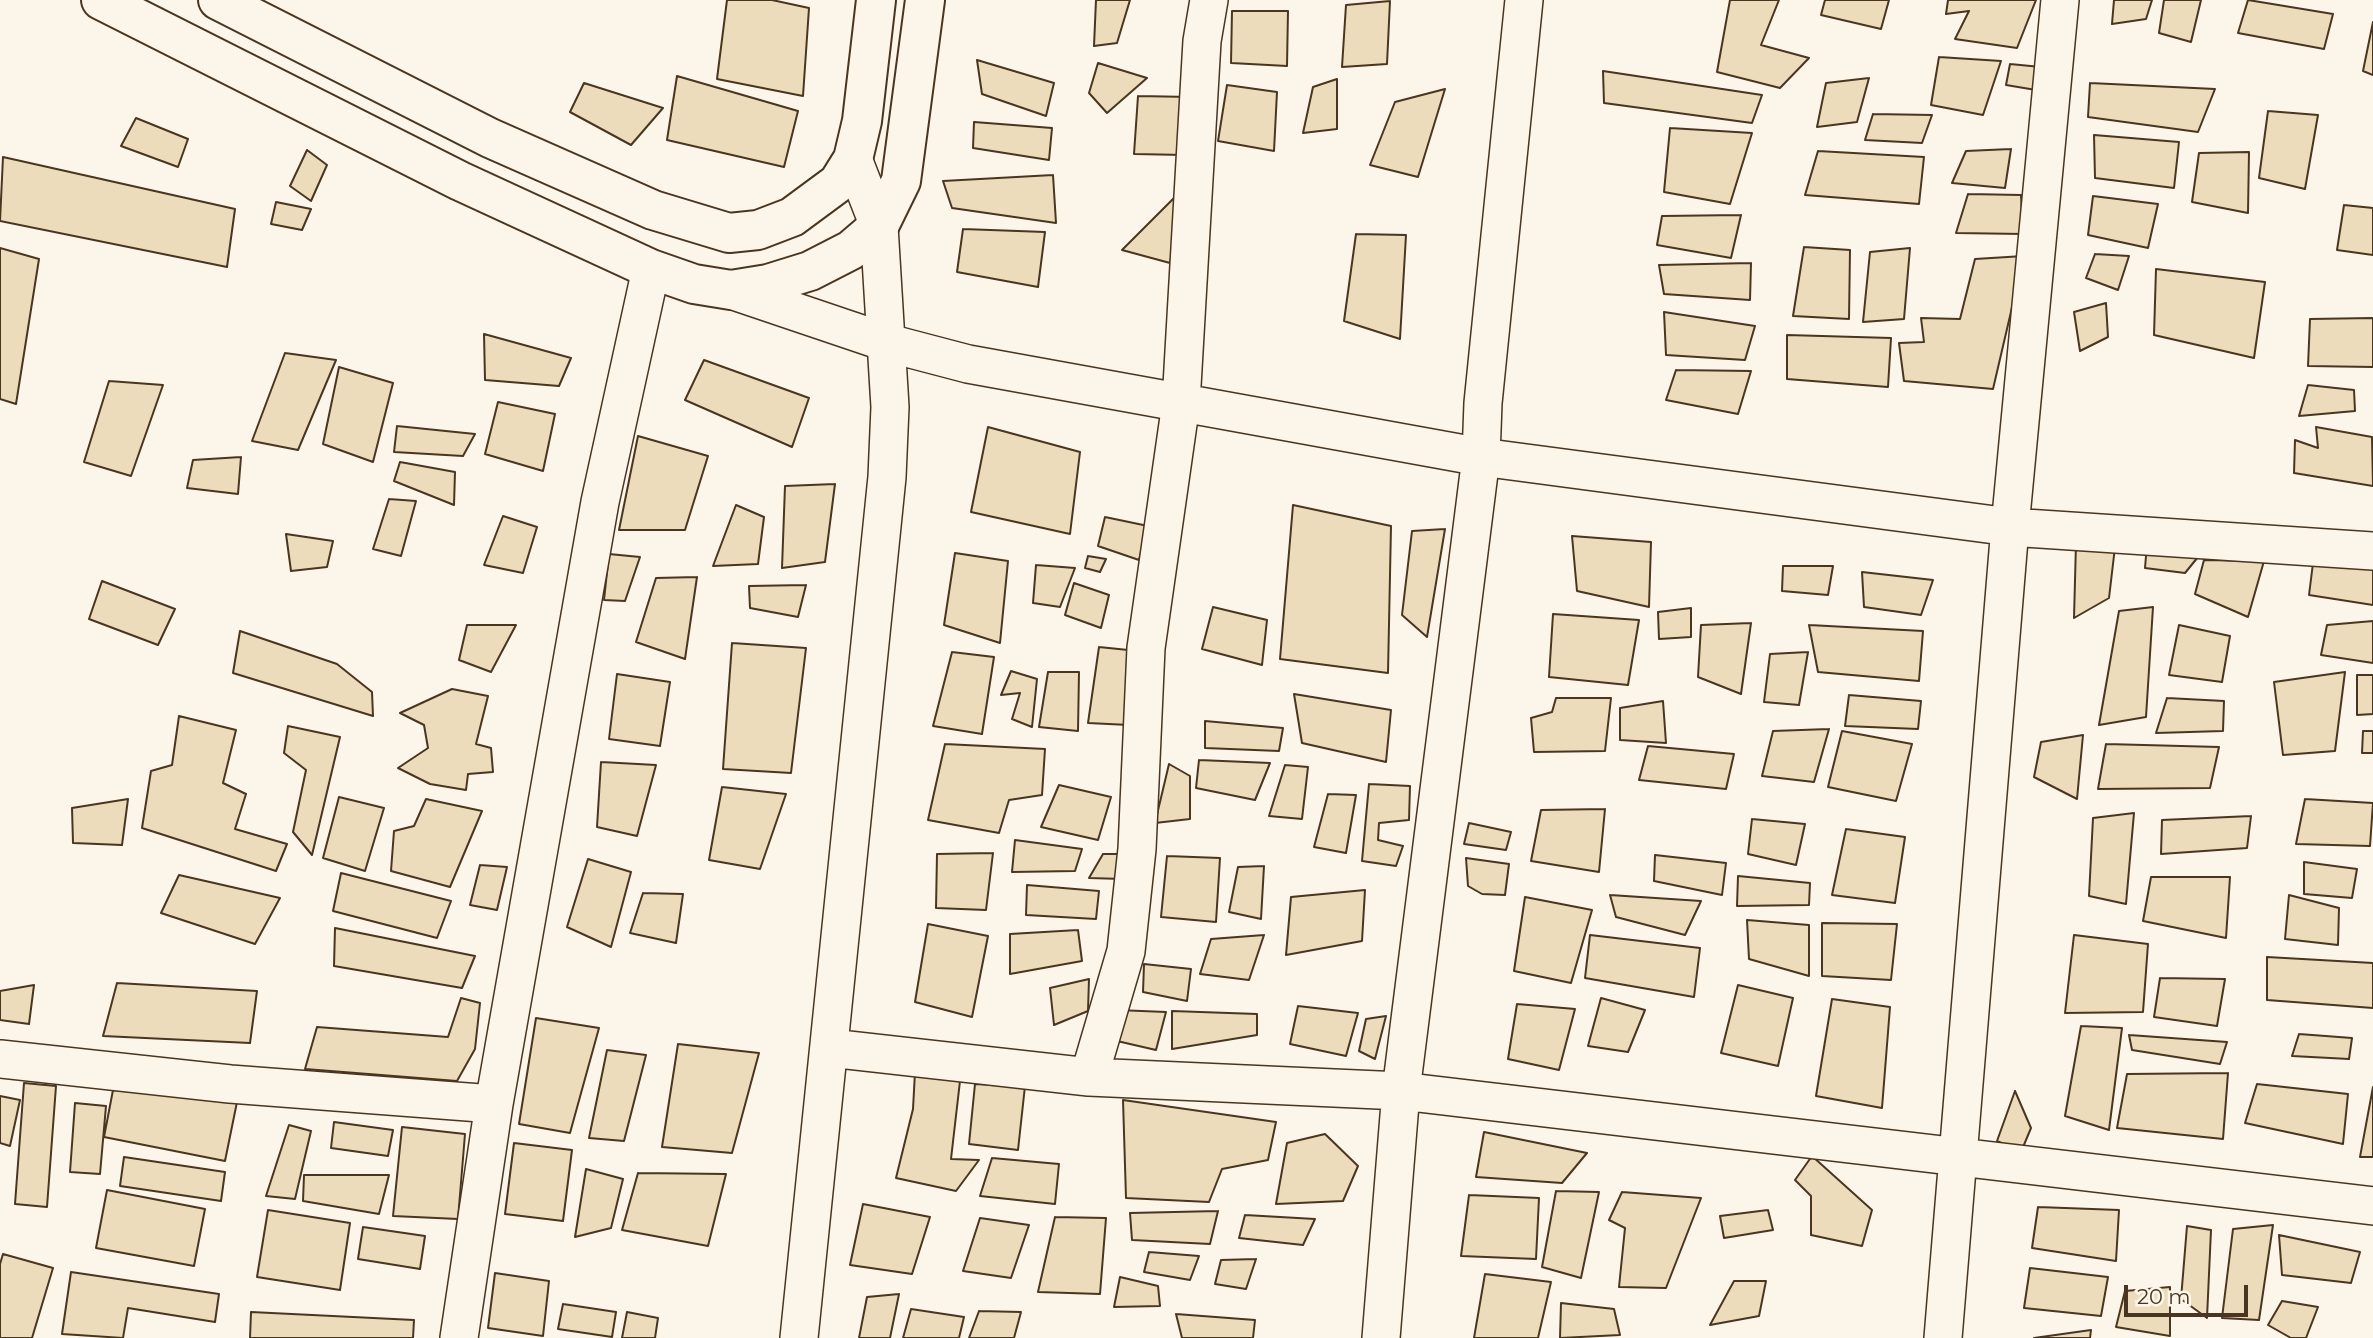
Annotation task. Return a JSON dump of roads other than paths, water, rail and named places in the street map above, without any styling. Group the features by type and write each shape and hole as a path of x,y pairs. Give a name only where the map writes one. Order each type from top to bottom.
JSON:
{"main road":[{"path":"101,0 460,181 651,269 694,284 731,290 768,284 810,271 851,250 879,226 901,181 925,0"},
{"path":"218,0 490,138 653,210 729,233 758,230 792,217 838,183 853,159 862,121 876,0"}],"street":[{"path":"1089,1077 1126,951 1137,849 1146,648 1181,403 1201,55 1209,0"},
{"path":"1381,1338 1401,1091 1481,457 1483,403 1524,0"},
{"path":"1943,1338 2010,527 2060,0"},
{"path":"799,1338 887,477 890,407 888,343 879,226 853,159"},
{"path":"459,1338 494,1104 600,502 651,269"},
{"path":"731,290 888,343 968,364 1481,457 2010,527 2373,551"},
{"path":"830,1048 1089,1077 1401,1091 2373,1206"},
{"path":"0,1059 230,1084 494,1104"}]}
